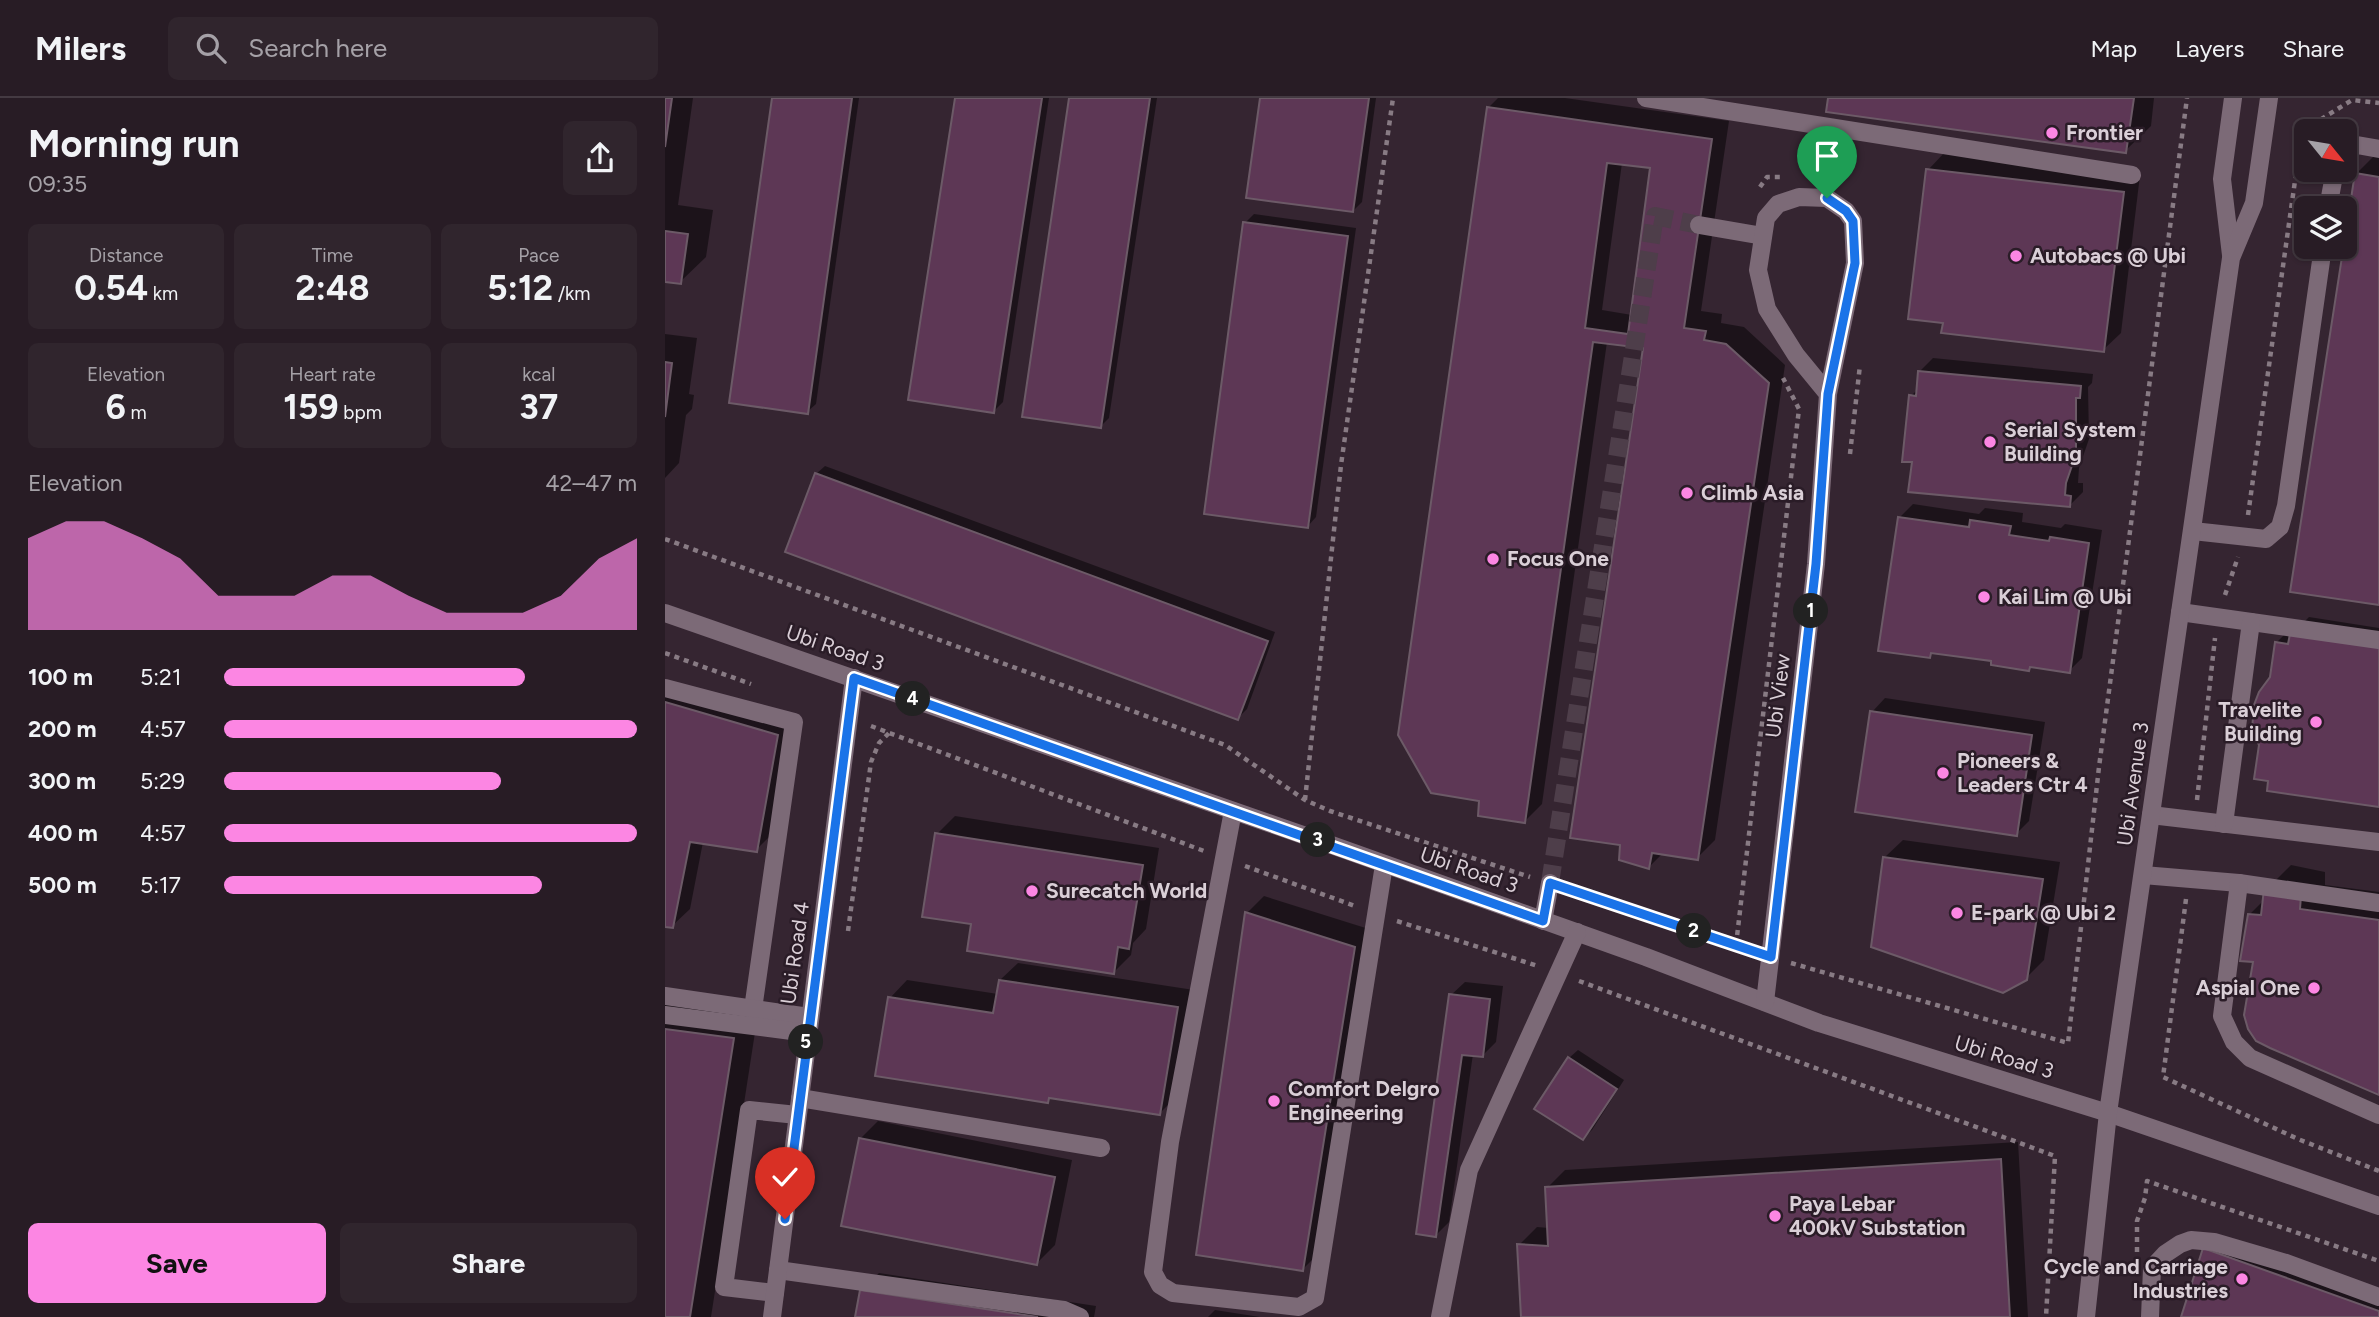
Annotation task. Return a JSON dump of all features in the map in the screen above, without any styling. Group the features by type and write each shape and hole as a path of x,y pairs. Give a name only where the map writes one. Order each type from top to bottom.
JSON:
{"street":[{"path":"1646,98 2132,175"},
{"name":"Ubi Avenue 3","path":"2086,1317 2108,1113 2231,258 2222,179 2233,98"},
{"name":"Ubi Avenue 3","path":"2231,258 2254,203 2269,98"},
{"path":"2357,145 2379,149"},
{"name":"Ubi View","path":"1765,1002 1816,564 1828,394 1855,263 1853,221 1846,211 1827,198 1799,197 1778,204 1766,218 1758,270 1767,309 1796,355 1828,394"},
{"path":"1699,225 1763,236"},
{"path":"2193,531 2266,539 2280,527 2286,506 2321,259"},
{"path":"2180,612 2379,640"},
{"name":"Ubi Road 3","path":"665,613 1577,932 1819,1023 2108,1113 2379,1206"},
{"path":"2224,824 2251,622"},
{"name":"Ubi Road 4","path":"772,1317 808,1025 851,719 854,678"},
{"path":"665,688 794,722 753,1009"},
{"path":"1233,811 1170,1142 1153,1272 1160,1285 1173,1293 1300,1307 1315,1298 1384,865"},
{"path":"2151,815 2379,842"},
{"path":"2143,875 2238,883 2379,903"},
{"path":"1543,921 1550,883"},
{"path":"2238,883 2222,1016 2234,1042 2250,1058 2379,1115"},
{"path":"1440,1317 1469,1170 1577,932"},
{"path":"665,996 753,1009 808,1025"},
{"path":"665,1015 808,1025"},
{"path":"775,1293 724,1287 749,1110 799,1107 1101,1148"},
{"path":"2150,1317 2152,1268 2165,1254 2191,1240 2214,1242 2286,1263 2379,1297"},
{"path":"778,1270 1064,1310 1080,1317"}],"path":[{"path":"1305,800 1341,464 1393,98"},
{"path":"665,539 1225,745 1305,800 1330,811 1771,957 2068,1043 2099,767 2187,98"},
{"path":"2195,820 2217,617 2245,537 2302,131 2352,100 2379,103"},
{"path":"1753,197 1767,177 1790,178"},
{"path":"1736,945 1799,408 1777,367"},
{"path":"2188,879 2162,1077 2298,1139 2379,1171"},
{"path":"2046,1317 2055,1156"},
{"path":"2147,1181 2379,1261"}],"building":[{"path":"665,98 672,98 665,147"},
{"path":"772,98 852,98 808,414 729,403"},
{"path":"955,98 1042,98 994,413 908,400"},
{"path":"1069,98 1150,98 1101,428 1022,417"},
{"path":"1260,98 1369,98 1353,212 1246,198"},
{"name":"Frontier","path":"1828,98 2134,98 2126,153 1826,112"},
{"name":"Focus One","path":"1487,107 1712,139 1684,328 1706,331 1704,340 1726,344 1769,383 1698,860 1652,853 1649,869 1619,860 1620,845 1570,838 1643,348 1593,342 1525,823 1478,816 1479,801 1431,793 1398,735","holes":["1607,163 1650,168 1628,334 1585,328"]},
{"name":"Autobacs @ Ubi","path":"1926,169 2124,192 2104,352 1941,333 1943,323 1908,319"},
{"path":"2357,173 2379,177 2379,605 2290,592 2342,259 2357,259 2357,196 2351,196"},
{"path":"1243,222 1348,236 1308,528 1204,514"},
{"path":"665,231 688,234 681,284 665,282"},
{"path":"665,362 672,363 665,417"},
{"name":"Serial System Building","path":"1918,371 2081,386 2080,398 2076,398 2076,454 2066,483 2065,495 2071,496 2070,507 1908,492 1912,462 1902,462 1909,395 1916,396"},
{"path":"815,473 1268,641 1238,720 785,552"},
{"name":"Kai Lim @ Ubi","path":"1898,517 1969,527 1970,520 2011,526 2009,535 2089,543 2070,673 2030,667 2029,671 1991,665 1991,661 1931,653 1930,658 1878,651"},
{"name":"Travelite Building","path":"2290,634 2379,647 2379,807 2267,791 2268,781 2254,779 2259,745 2252,730 2254,705 2259,692 2270,677 2275,642 2288,644"},
{"path":"665,702 778,735 757,852 690,842 673,928 665,927"},
{"name":"Pioneers & Leaders Ctr 4","path":"1870,711 2032,735 2017,836 1855,812"},
{"name":"Surecatch World","path":"935,833 1143,865 1129,949 1118,947 1114,974 967,951 971,924 922,917"},
{"name":"E-park @ Ubi 2","path":"1883,857 2043,879 2027,980 2003,993 1871,947"},
{"name":"Aspial One","path":"2264,889 2301,896 2300,909 2379,920 2379,1095 2256,1041 2248,1029 2244,1015 2253,962 2240,961 2248,914 2261,915"},
{"name":"Comfort Delgro Engineering","path":"1245,912 1355,947 1303,1271 1196,1255"},
{"path":"999,980 1178,1007 1160,1115 1049,1098 1048,1103 875,1076 888,997 993,1013"},
{"path":"1449,994 1490,999 1483,1057 1462,1055 1436,1237 1416,1234"},
{"path":"665,1029 734,1038 690,1317 665,1317"},
{"path":"1568,1057 1617,1089 1583,1140 1534,1109"},
{"path":"859,1138 1055,1177 1037,1265 841,1226"},
{"name":"Paya Lebar 400kV Substation","path":"2001,1159 2010,1317 1521,1317 1517,1244 1548,1246 1545,1187"},
{"name":"Cycle and Carriage Industries","path":"2203,1248 2379,1311 2379,1317 2181,1317"},
{"path":"860,1290 1038,1317 855,1317"}],"tunnel":[{"path":"1550,883 1655,216 1699,225"}],"place":[{"name":"Frontier","path":"2052,133"},
{"name":"Autobacs @ Ubi","path":"2016,256"},
{"name":"Serial System Building","path":"1990,442"},
{"name":"Climb Asia","path":"1687,493"},
{"name":"Focus One","path":"1493,559"},
{"name":"Kai Lim @ Ubi","path":"1984,597"},
{"name":"Travelite Building","path":"2316,722"},
{"name":"Pioneers & Leaders Ctr 4","path":"1943,773"},
{"name":"Surecatch World","path":"1032,891"},
{"name":"E-park @ Ubi 2","path":"1957,913"},
{"name":"Aspial One","path":"2314,988"},
{"name":"Comfort Delgro Engineering","path":"1274,1101"},
{"name":"Paya Lebar 400kV Substation","path":"1775,1216"},
{"name":"Cycle and Carriage Industries","path":"2242,1279"}],"route":[{"path":"785,1219 809,1017 851,719 854,678 1543,921 1550,883 1771,957 1816,564 1828,394 1855,263 1853,221 1846,211 1827,198"}]}
